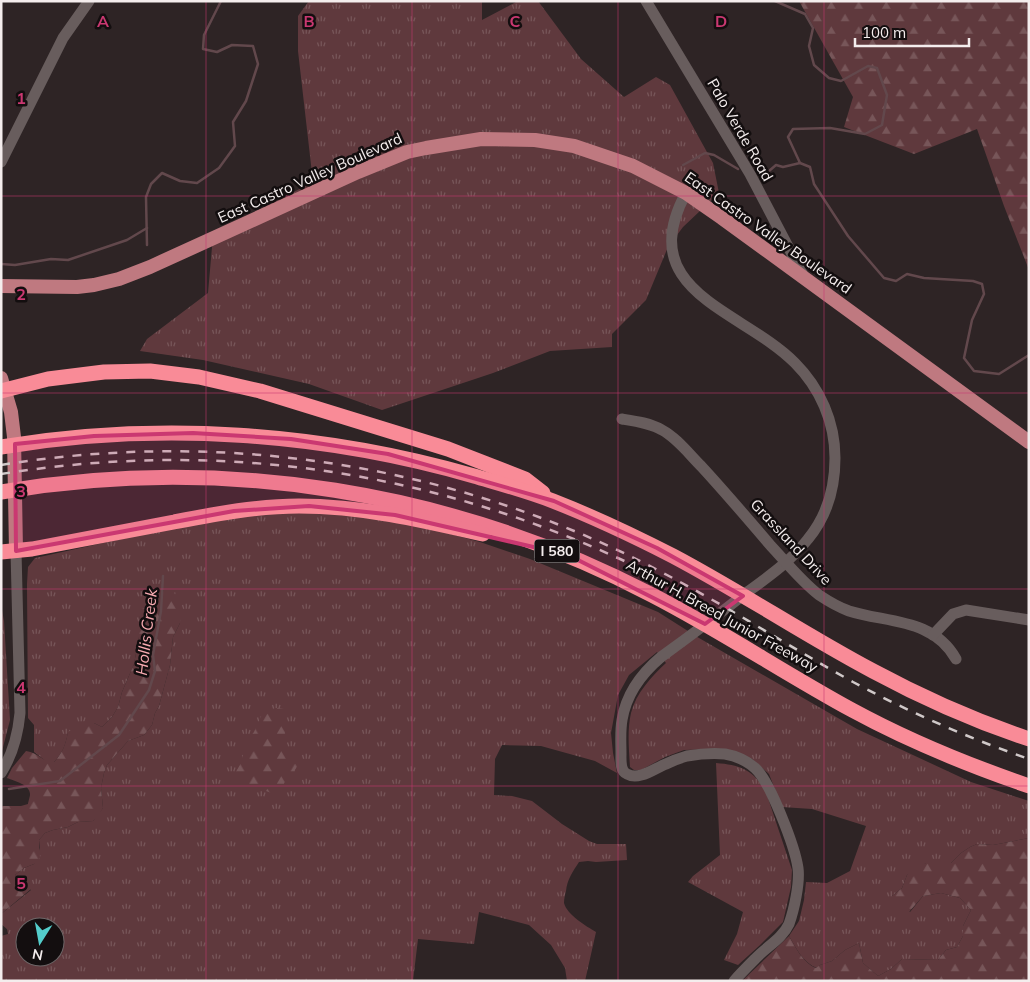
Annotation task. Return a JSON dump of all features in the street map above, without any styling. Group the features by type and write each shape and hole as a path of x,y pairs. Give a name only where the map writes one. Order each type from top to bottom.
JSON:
{"highway":[{"path":"2,387 48,379 136,370 161,371 214,380 260,391 461,454 525,479 554,502"},
{"name":"Arthur H. Breed Junior Freeway","path":"1,447 38,441 94,436 168,433 226,434 291,439 357,449 416,460 496,482 554,502 635,537 687,564 896,683 965,715 1029,739"},
{"name":"Arthur H. Breed Junior Freeway","path":"1,492 94,480 170,477 234,479 300,485 365,495 427,509 491,527 552,549 612,575 671,605 839,703 883,726 957,759 1029,786"},
{"path":"8,552 234,511 297,506 341,508 388,514 552,549"}],"main road":[{"name":"East Castro Valley Boulevard","path":"1,286 94,285 118,279 407,152 481,139 535,140 574,146 633,166 686,193 1029,442"},
{"path":"2,387 13,421 14,437 8,552"}],"street":[{"path":"1,162 63,38 89,1"},
{"name":"Palo Verde Road","path":"646,1 750,174 804,277"},
{"path":"686,193 672,228 672,250 680,272 689,286 701,297 776,347 794,363 818,393 826,410 835,447 835,466 829,502 814,532 786,563 662,657 643,675 631,693 622,720 621,764 624,773 633,776 644,774 680,759 706,754 724,754 740,758 748,763 756,769 768,785 785,826 798,869 796,896 785,931 734,981"},
{"name":"Grassland Drive","path":"622,419 650,424 663,430 674,439 710,476 786,563 817,593 840,607 859,613 904,622 933,634 947,645 956,659"},
{"path":"1,773 15,744 20,713 8,552"},
{"path":"933,634 953,614 966,610 1029,620"}],"highlighted area":[{"path":"193,433 291,439 388,454 554,501 657,548 743,596 705,624 568,555 395,515 309,506 234,511 16,551 15,444 94,436"}],"green space":[{"path":"309,1 482,1 482,20 518,1 538,1 581,59 624,97 656,77 670,85 713,163 719,193 683,227 668,247 646,300 612,334 612,347 550,351 493,373 382,410 309,384 203,360 140,351 147,339 208,293 213,236 232,224 313,182 298,51 298,16"},
{"path":"799,1 1029,1 1029,270 977,129 914,154 844,127 853,97"},
{"path":"266,512 336,512 406,522 480,542 530,559 658,612 699,638 857,729 971,782 1029,801 1029,838 993,845 977,844 961,853 951,863 926,863 907,875 902,888 892,896 910,912 923,896 941,893 960,898 971,910 963,926 963,936 957,947 946,950 938,960 902,959 891,969 878,976 863,963 859,943 845,950 832,961 817,968 812,966 800,955 789,936 799,921 806,882 827,883 850,871 866,826 812,809 782,807 769,774 752,759 715,749 684,750 665,757 641,770 634,770 630,767 629,733 631,713 633,706 650,679 666,663 657,652 629,675 618,695 611,733 617,773 595,761 541,746 502,745 495,759 494,795 512,796 532,801 562,824 597,844 626,844 627,860 579,862 568,883 564,901 566,907 577,920 596,932 585,981 567,981 565,968 551,945 529,925 479,912 474,944 418,939 413,981 1,981 1,936 8,934 7,929 1,924 1,914 31,890 15,875 24,868 34,864 40,848 39,840 45,833 68,827 78,822 93,821 103,808 101,788 107,765 128,741 144,735 152,725 170,665 173,637 180,623 164,590 157,602 141,610 134,664 118,707 112,717 102,727 94,723 68,733 60,755 54,762 47,762 34,752 34,725 28,718 27,584 28,567 35,558 171,528"},
{"path":"171,587 183,609 180,623 173,637 170,665 152,725 144,735 128,741 107,765 101,788 103,808 98,816 93,821 78,822 68,827 45,833 39,840 40,858 34,864 24,868 15,875 31,889 1,914 1,806 28,804 30,795 25,786 7,778 12,768 26,751 46,761 54,762 63,749 68,732 85,721 102,727 112,717 118,707 134,664 139,637 140,610 157,602 164,590"},
{"path":"1,605 4,621 10,720 1,755"},
{"path":"276,708 284,709 286,720 285,735 291,761 298,765 284,783 286,801 269,792 248,785 235,790 231,780 241,763 246,742 254,732 263,712"},
{"path":"716,763 744,769 755,777 765,789 792,870 791,887 783,922 738,965 724,960 737,934 743,912 688,882 720,855"},
{"path":"1029,838 1029,981 742,981 789,936 807,963 816,968 832,961 845,950 859,943 863,963 878,976 891,969 902,959 938,960 946,950 957,947 963,936 963,926 971,910 960,898 941,893 923,896 909,912 898,913 891,903 892,896 902,888 907,875 914,867 926,863 951,863 961,853 977,844 993,845"}],"waterway":[{"name":"Hollis Creek","path":"147,245 146,197 151,184 162,173 180,181 197,183 219,168 235,146 233,122 246,101 258,64 253,46 232,45 217,52 203,49 204,35 221,1"},
{"path":"775,1 805,14 813,28 809,46 814,65 829,78 841,81 868,66 877,68 887,95 882,125 865,134 830,128 793,129 788,137 800,163 810,167 814,184 848,236 884,278 896,281 907,274 924,278 973,281 982,284 984,294 972,320 964,358 974,371 999,374 1029,355"},
{"path":"683,165 705,153 714,155 738,169"},
{"path":"769,171 776,165 783,167 800,163"},
{"path":"1,264 15,265 51,259 68,260 127,240 147,228"},
{"name":"Hollis Creek","path":"9,789 60,781 119,735 149,690 155,671 153,655 161,611 163,576"}],"railway":[{"path":"1,465 87,455 173,451 258,455 343,465 427,483 509,507 589,537 667,575 874,693 961,733 1029,759"},
{"path":"1,474 83,464 164,460 244,462 324,471 402,485 480,506 557,532 633,565"}]}
